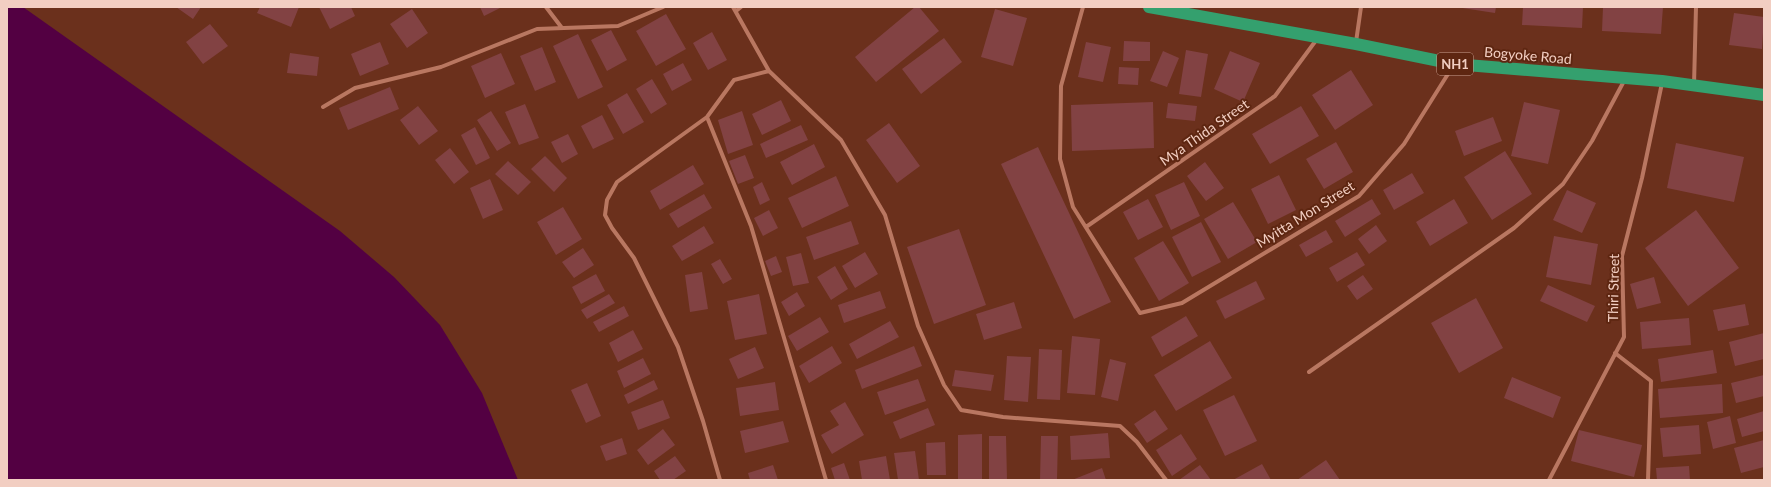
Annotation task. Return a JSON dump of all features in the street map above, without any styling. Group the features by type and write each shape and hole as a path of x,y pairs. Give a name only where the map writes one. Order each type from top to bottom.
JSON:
{"highway":[{"name":"Bogyoke Road","path":"1149,7 1356,44 1454,64 1625,78 1694,85 1764,95"}],"street":[{"path":"546,7 562,28"},
{"path":"323,107 355,88 441,67 537,29 618,26 664,7"},
{"path":"733,7 769,71 841,140 885,215 918,326 944,385 961,410 1003,418 1120,426 1137,442 1166,480"},
{"path":"736,11 741,7"},
{"path":"1083,7 1061,86 1060,159 1073,207 1086,227"},
{"path":"1356,44 1361,7"},
{"path":"1694,85 1696,7"},
{"name":"Mya Thida Street","path":"1086,227 1275,96 1318,37"},
{"name":"Myitta Mon Street","path":"1086,227 1140,313 1182,303 1359,196 1404,144 1454,64"},
{"path":"720,480 703,421 678,347 634,258 612,228 605,215 607,200 616,182 706,117 734,80 769,71"},
{"path":"1309,372 1514,228 1563,184 1592,141 1625,78"},
{"name":"Thiri Street","path":"1549,480 1624,337 1622,256 1642,178 1662,82"},
{"path":"706,117 751,226 826,480"},
{"path":"1615,353 1651,381 1648,480"}],"shaded area":[{"path":"7,7 23,7 340,231 394,277 440,325 482,393 518,480 7,480"}],"building":[{"path":"176,7 201,7 193,19"},
{"path":"260,7 299,7 291,27 257,13"},
{"path":"319,7 351,7 355,16 330,29"},
{"path":"480,7 502,7 484,16"},
{"path":"915,7 919,7 939,31 876,82 855,57"},
{"path":"1456,7 1496,7 1495,13"},
{"path":"1523,7 1583,7 1582,28 1522,25"},
{"path":"1603,7 1663,7 1661,34 1602,31"},
{"path":"412,9 428,33 407,48 390,24"},
{"path":"995,9 1027,18 1013,66 981,57"},
{"path":"1734,13 1764,17 1762,49 1729,45"},
{"path":"666,14 686,49 656,66 636,31"},
{"path":"210,24 228,46 203,64 186,42"},
{"path":"611,30 627,60 607,71 591,40"},
{"path":"712,32 727,60 708,70 693,43"},
{"path":"578,34 603,87 578,99 553,46"},
{"path":"944,38 962,62 921,94 902,69"},
{"path":"1124,41 1150,42 1150,61 1123,61"},
{"path":"380,42 389,64 360,76 351,54"},
{"path":"1086,42 1111,47 1103,82 1078,77"},
{"path":"542,47 556,82 535,91 520,56"},
{"path":"1186,50 1208,54 1201,97 1179,94"},
{"path":"1163,51 1179,58 1167,87 1150,81"},
{"path":"1230,51 1260,63 1243,102 1214,89"},
{"path":"290,53 319,57 317,76 287,73"},
{"path":"501,53 515,84 485,98 471,66"},
{"path":"683,63 692,80 672,91 663,74"},
{"path":"1119,67 1139,68 1138,85 1118,84"},
{"path":"1351,70 1373,105 1335,130 1312,95"},
{"path":"652,79 667,104 651,114 636,89"},
{"path":"390,87 399,109 348,130 339,108"},
{"path":"627,93 644,122 623,134 607,105"},
{"path":"781,100 791,121 762,135 752,114"},
{"path":"1153,102 1154,148 1072,151 1071,105"},
{"path":"1524,102 1560,110 1548,164 1511,156"},
{"path":"1168,103 1197,106 1195,121 1166,118"},
{"path":"525,104 539,138 519,145 505,112"},
{"path":"418,106 438,131 419,145 400,120"},
{"path":"1301,106 1319,136 1270,164 1252,134"},
{"path":"491,111 511,143 497,151 477,120"},
{"path":"742,111 753,145 728,154 718,120"},
{"path":"602,115 614,139 593,149 581,126"},
{"path":"1493,117 1502,141 1464,156 1455,131"},
{"path":"889,123 920,166 897,183 866,140"},
{"path":"801,125 808,140 766,158 760,144"},
{"path":"475,127 490,158 476,165 461,135"},
{"path":"568,134 578,154 562,163 551,142"},
{"path":"1336,142 1353,172 1324,189 1306,159"},
{"path":"1676,143 1744,157 1734,202 1667,188"},
{"path":"814,144 825,167 792,185 780,162"},
{"path":"1038,147 1111,302 1074,319 1001,164"},
{"path":"450,148 469,172 454,184 435,160"},
{"path":"1505,151 1532,194 1492,220 1464,177"},
{"path":"745,155 754,178 738,184 729,161"},
{"path":"545,156 567,178 554,192 531,169"},
{"path":"508,161 531,182 518,195 495,174"},
{"path":"1205,162 1224,188 1206,201 1187,176"},
{"path":"693,165 704,184 660,210 650,191"},
{"path":"1412,173 1424,193 1394,210 1383,190"},
{"path":"1279,175 1296,210 1268,224 1251,189"},
{"path":"836,176 849,206 802,228 788,198"},
{"path":"490,179 503,210 483,219 470,188"},
{"path":"762,182 770,200 760,205 753,187"},
{"path":"1184,182 1200,216 1171,230 1155,195"},
{"path":"1567,190 1596,203 1582,233 1553,220"},
{"path":"704,194 712,208 678,228 669,214"},
{"path":"1148,199 1163,227 1138,240 1123,212"},
{"path":"1372,199 1381,214 1345,237 1335,221"},
{"path":"1454,199 1468,223 1430,246 1416,222"},
{"path":"1233,202 1257,242 1228,259 1204,219"},
{"path":"563,207 582,239 556,255 537,222"},
{"path":"769,210 778,228 763,236 754,218"},
{"path":"1696,210 1739,268 1688,306 1645,248"},
{"path":"851,221 859,244 814,260 806,237"},
{"path":"1201,222 1221,262 1192,277 1172,237"},
{"path":"1376,225 1387,241 1369,254 1358,239"},
{"path":"704,226 714,243 682,261 672,246"},
{"path":"959,229 986,305 934,324 907,247"},
{"path":"1326,230 1333,242 1306,257 1299,245"},
{"path":"1554,236 1598,244 1591,285 1546,277"},
{"path":"1163,241 1189,283 1159,301 1134,258"},
{"path":"583,248 594,265 574,278 562,262"},
{"path":"865,252 878,274 855,288 842,266"},
{"path":"1357,252 1365,265 1337,282 1329,268"},
{"path":"801,253 809,283 793,286 786,257"},
{"path":"776,256 782,272 771,276 765,261"},
{"path":"720,259 732,279 723,284 711,264"},
{"path":"835,266 848,289 831,300 817,277"},
{"path":"702,272 708,309 690,312 685,275"},
{"path":"596,274 605,291 581,304 572,287"},
{"path":"1363,275 1373,289 1357,300 1347,286"},
{"path":"1654,277 1661,303 1637,309 1630,284"},
{"path":"1256,281 1265,299 1225,319 1216,301"},
{"path":"1548,285 1595,306 1587,322 1540,301"},
{"path":"880,291 886,308 844,323 838,305"},
{"path":"797,292 805,306 789,316 781,302"},
{"path":"609,294 615,303 587,319 581,310"},
{"path":"759,294 767,334 735,340 727,301"},
{"path":"1476,298 1503,348 1459,373 1431,323"},
{"path":"1014,302 1022,328 984,340 976,314"},
{"path":"1745,304 1749,325 1718,331 1713,310"},
{"path":"624,306 629,316 599,332 593,322"},
{"path":"1186,316 1198,336 1162,357 1151,337"},
{"path":"820,317 829,332 797,351 788,336"},
{"path":"1689,318 1691,345 1642,349 1640,322"},
{"path":"890,321 899,337 857,359 849,344"},
{"path":"633,330 643,349 618,362 609,343"},
{"path":"1764,333 1764,359 1735,366 1729,342"},
{"path":"1072,336 1100,339 1095,395 1067,393"},
{"path":"1210,341 1232,378 1176,411 1154,375"},
{"path":"832,346 842,363 809,383 799,366"},
{"path":"914,346 922,366 862,389 855,370"},
{"path":"755,347 764,368 738,379 729,359"},
{"path":"1039,349 1062,350 1060,400 1037,399"},
{"path":"1713,350 1717,373 1661,382 1658,359"},
{"path":"1007,356 1031,357 1028,402 1004,400"},
{"path":"643,358 651,374 624,388 617,371"},
{"path":"1110,359 1126,363 1118,401 1101,397"},
{"path":"955,370 994,375 991,391 952,386"},
{"path":"1764,375 1764,396 1736,403 1731,383"},
{"path":"1512,377 1561,397 1553,418 1504,398"},
{"path":"918,379 926,401 885,415 877,392"},
{"path":"654,380 658,389 628,404 624,395"},
{"path":"775,382 779,410 740,416 736,388"},
{"path":"587,383 601,416 586,423 571,390"},
{"path":"1722,384 1723,413 1660,418 1658,389"},
{"path":"1234,395 1257,441 1225,456 1203,410"},
{"path":"663,400 670,418 638,430 631,412"},
{"path":"845,402 864,435 832,454 821,435 839,425 830,411"},
{"path":"928,408 935,425 900,439 893,422"},
{"path":"1155,410 1168,429 1147,443 1134,424"},
{"path":"1764,411 1764,431 1742,437 1737,419"},
{"path":"1730,416 1736,443 1713,449 1707,422"},
{"path":"783,421 789,442 745,453 740,431"},
{"path":"1699,425 1701,454 1663,457 1660,428"},
{"path":"663,429 675,445 648,465 637,450"},
{"path":"1579,430 1642,445 1634,477 1571,461"},
{"path":"1108,433 1110,458 1071,460 1070,436"},
{"path":"982,434 982,480 958,480 958,435"},
{"path":"1181,434 1197,459 1172,476 1156,450"},
{"path":"989,436 1006,436 1007,480 989,480"},
{"path":"1041,436 1058,436 1057,480 1040,480"},
{"path":"622,438 627,454 606,461 600,446"},
{"path":"1764,440 1764,467 1741,473 1734,448"},
{"path":"945,442 946,475 927,475 926,443"},
{"path":"915,451 919,480 898,480 894,453"},
{"path":"675,456 686,471 673,480 660,480 654,471"},
{"path":"886,456 890,480 862,480 859,461"},
{"path":"1326,460 1340,480 1297,480"},
{"path":"844,463 850,480 835,480 831,468"},
{"path":"1262,464 1271,480 1233,480"},
{"path":"773,465 778,480 750,480 748,473"},
{"path":"1200,465 1211,480 1179,480"},
{"path":"1689,466 1690,480 1657,480 1656,468"},
{"path":"1102,468 1106,480 1072,480"}]}
